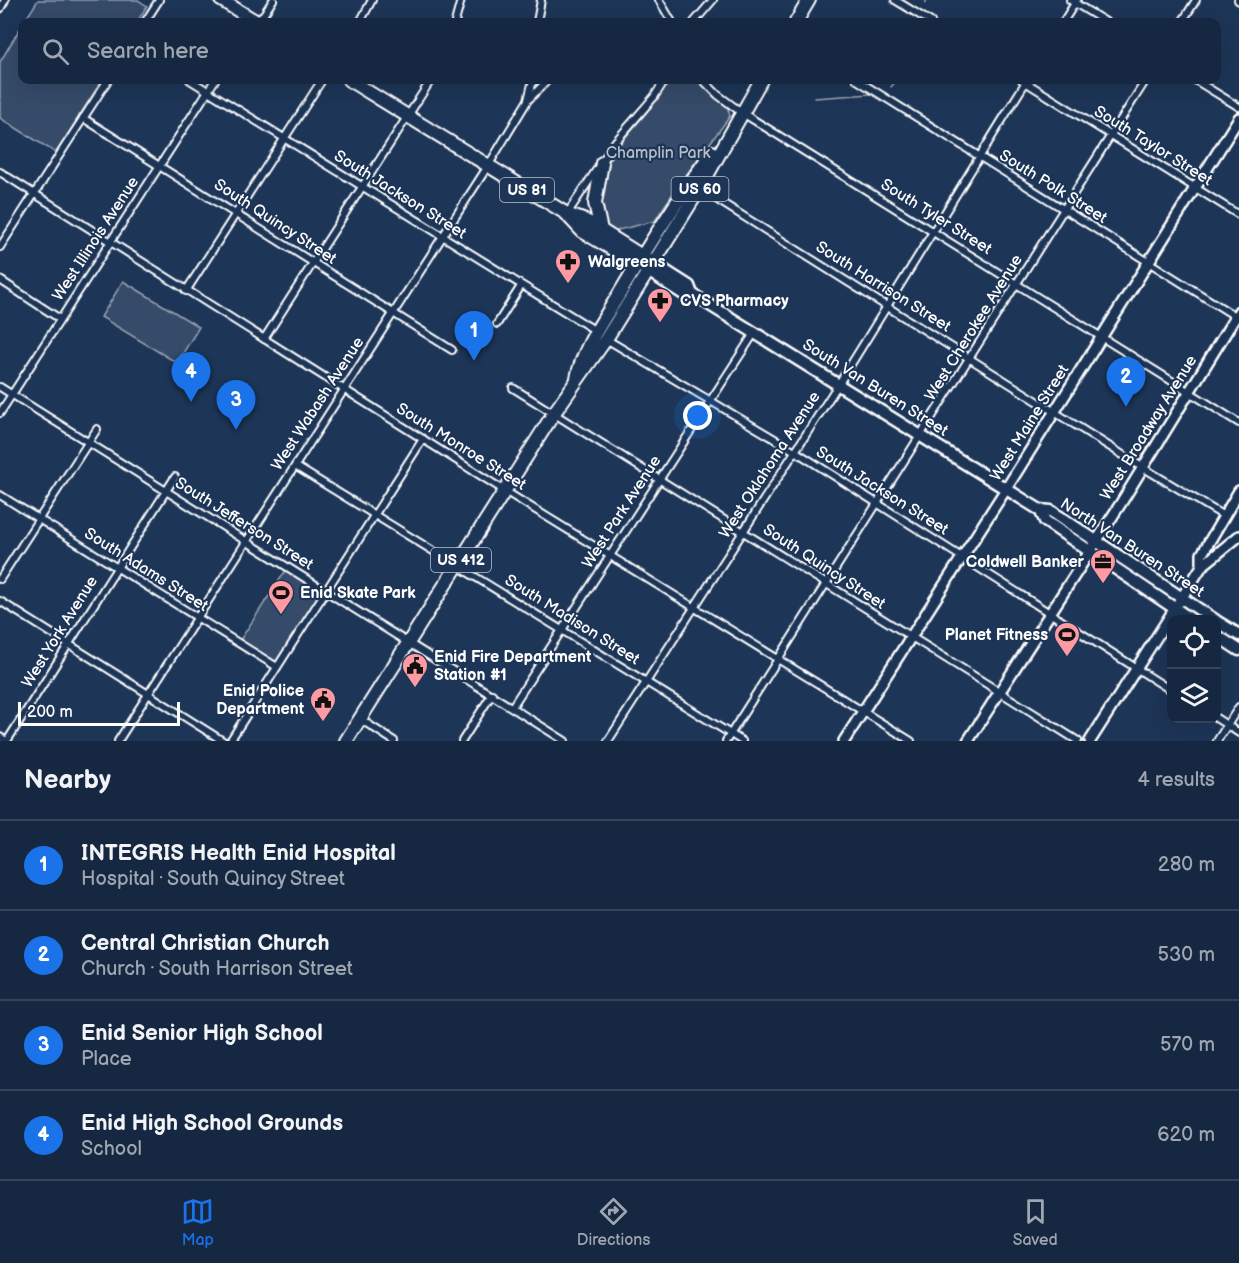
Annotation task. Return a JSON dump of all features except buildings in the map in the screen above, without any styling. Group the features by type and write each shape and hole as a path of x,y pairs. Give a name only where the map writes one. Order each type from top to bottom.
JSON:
{"highway":[{"path":"221,0 250,18"},
{"path":"798,18 809,0"},
{"name":"South Van Buren Street","path":"356,84 567,214 588,222 645,264"},
{"name":"US 60","path":"645,264 686,188 758,84"},
{"name":"US 60","path":"645,264 700,189 741,112"},
{"path":"601,231 595,203 602,163"},
{"name":"South Van Buren Street","path":"567,214 582,231 645,264"},
{"name":"US 412","path":"346,741 577,380 581,359 601,335 645,264"}],"main road":[{"name":"West Maine Street","path":"844,741 1055,412 1239,118"},
{"name":"South Van Buren Street","path":"645,264 689,286 692,294 1040,510"},
{"name":"West Broadway Avenue","path":"968,741 1238,316"},
{"path":"1202,566 1202,554 1239,491"},
{"name":"North Van Buren Street","path":"1040,510 1045,521 1093,546 1208,615"},
{"path":"1090,741 1202,566 1239,536"},
{"name":"North Van Buren Street","path":"1093,546 1184,615"},
{"name":"North Van Buren Street","path":"1221,623 1239,635"},
{"path":"1221,638 1239,650"}],"street":[{"path":"0,9 5,0"},
{"path":"148,18 159,0"},
{"path":"259,18 273,0"},
{"path":"362,18 372,0"},
{"path":"456,18 460,0"},
{"path":"538,18 541,0"},
{"path":"658,0 669,18"},
{"path":"697,18 713,0"},
{"path":"896,0 925,18"},
{"path":"1185,18 1196,0"},
{"path":"1065,18 1074,1 1101,18"},
{"path":"0,247 105,84"},
{"name":"South Jackson Street","path":"197,84 521,286 795,451 1167,688"},
{"name":"West Illinois Avenue","path":"0,412 212,84"},
{"path":"186,291 319,84"},
{"path":"264,339 428,84"},
{"name":"West Wabash Avenue","path":"118,741 488,166 528,100 532,84"},
{"path":"528,100 544,84"},
{"path":"567,214 602,163 662,84"},
{"name":"South Tyler Street","path":"707,84 741,112 1239,423"},
{"name":"South Polk Street","path":"863,84 1238,316"},
{"name":"West Oklahoma Avenue","path":"608,741 888,306 1023,84"},
{"name":"South Taylor Street","path":"1031,84 1239,215"},
{"name":"West Cherokee Avenue","path":"726,741 922,437 1143,84"},
{"path":"1201,84 1239,108"},
{"name":"South Quincy Street","path":"83,118 452,350"},
{"name":"South Monroe Street","path":"0,172 186,291 911,741"},
{"name":"South Harrison Street","path":"700,189 1142,467 1224,516"},
{"path":"0,280 60,319"},
{"path":"497,324 521,286"},
{"name":"West Park Avenue","path":"512,707 755,332"},
{"name":"South Jefferson Street","path":"0,387 565,741"},
{"name":"South Quincy Street","path":"513,388 1078,741"},
{"path":"0,579 97,429"},
{"path":"230,741 423,439"},
{"name":"South Madison Street","path":"295,466 742,741"},
{"name":"West York Avenue","path":"7,741 175,477"},
{"name":"South Adams Street","path":"0,495 277,667"},
{"path":"0,601 223,741"},
{"path":"462,741 492,694"},
{"path":"1217,741 1239,707"},
{"path":"360,719 394,741"},
{"path":"1221,721 1239,733"},
{"path":"0,737 7,741"}],"green space":[{"path":"38,0 138,0 147,6 140,18 27,18"},
{"path":"18,32 18,84 99,84 56,153 0,118 0,62"},
{"name":"Champlin Park","path":"667,84 702,84 727,106 730,116 655,221 618,230 617,234 602,225 599,201 601,181 608,163 619,146"},
{"path":"123,281 199,327 177,363 101,317"},
{"name":"Enid Skate Park","path":"286,570 321,592 276,662 240,640"}],"waterway":[{"path":"814,98 872,94"}],"place":[{"name":"Walgreens","path":"568,285"},
{"name":"CVS Pharmacy","path":"660,324"},
{"name":"INTEGRIS Health Enid Hospital","path":"474,361"},
{"name":"Enid High School Grounds","path":"191,402"},
{"name":"Central Christian Church","path":"1126,407"},
{"name":"Enid Senior High School","path":"236,430"},
{"name":"Coldwell Banker","path":"1103,585"},
{"name":"Enid Skate Park","path":"281,616"},
{"name":"Planet Fitness","path":"1067,658"},
{"name":"Enid Fire Department Station #1","path":"415,689"},
{"name":"Enid Police Department","path":"323,723"}]}
